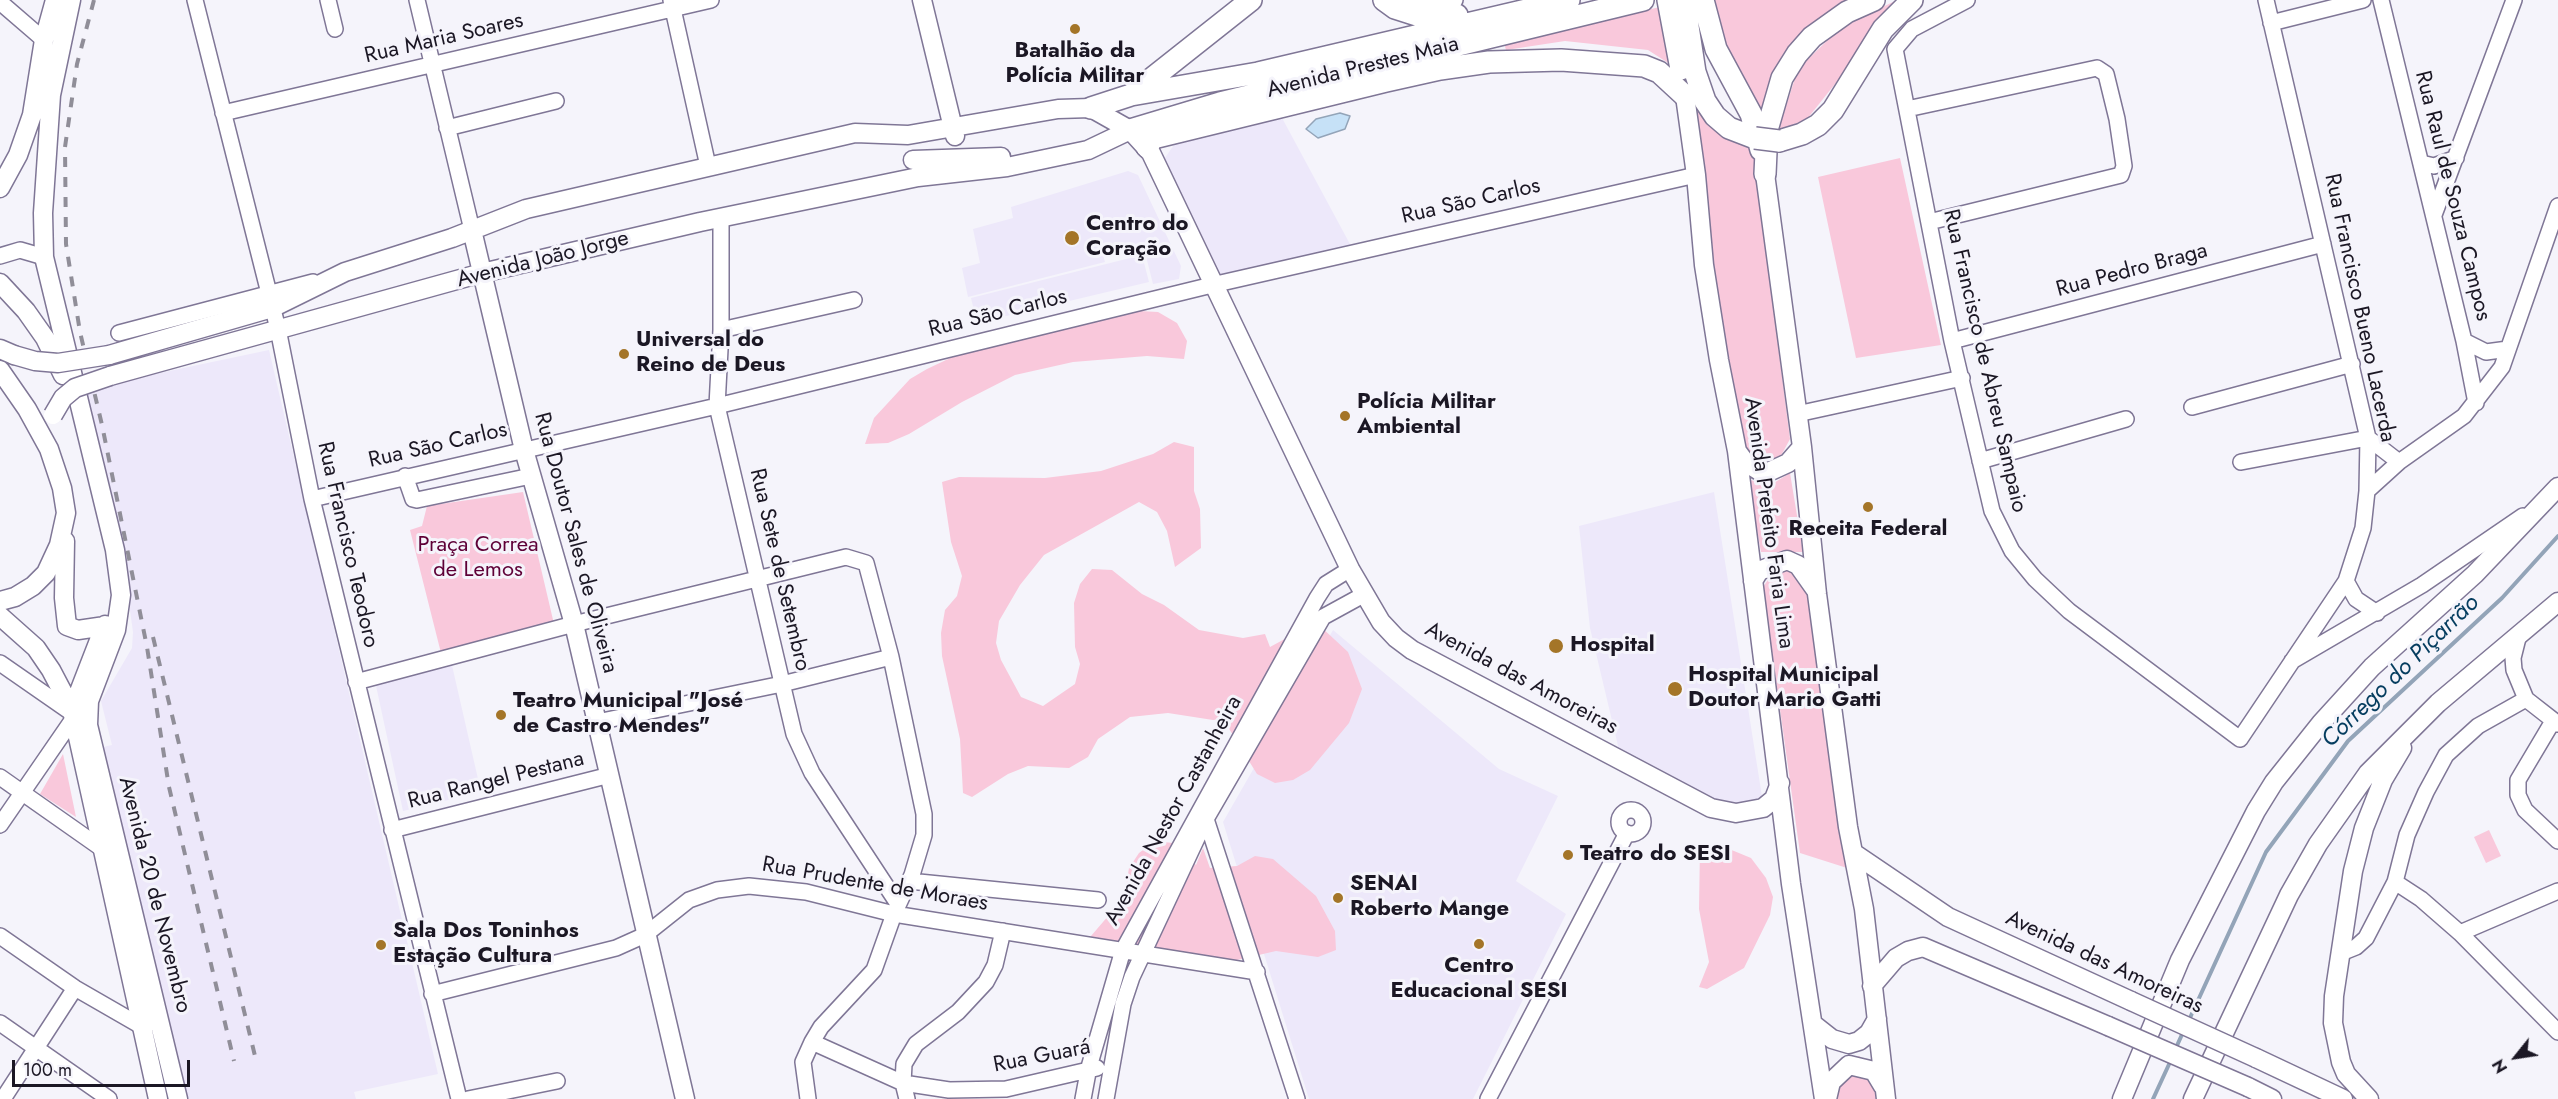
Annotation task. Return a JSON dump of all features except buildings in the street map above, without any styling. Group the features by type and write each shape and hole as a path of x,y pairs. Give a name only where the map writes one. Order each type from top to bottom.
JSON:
{"highway":[{"path":"1131,95 1251,0"},
{"path":"1384,0 1395,8 1420,16 1447,16 1514,6 1529,10"},
{"name":"Avenida Prestes Maia","path":"1131,95 1258,73 1569,0"},
{"path":"1668,0 1685,96"},
{"path":"1684,0 1695,72 1705,101 1715,116 1729,128 1755,138 1779,141 1802,134 1818,125 1833,110 1883,29 1912,0"},
{"path":"1703,0 1716,49 1751,114 1759,135 1765,174"},
{"path":"1765,174 1767,130 1782,78 1797,54 1812,37 1846,12 1874,0"},
{"name":"Avenida Prestes Maia","path":"1130,130 1220,103 1641,1"},
{"path":"1147,147 1153,138 1386,81 1489,62 1561,60 1644,66 1659,72 1685,96"},
{"name":"Avenida João Jorge","path":"1091,108 1131,95"}],"main road":[{"path":"0,188 18,155 32,116 44,40 55,0"},
{"path":"44,257 44,182 51,95 71,0"},
{"path":"922,0 954,132"},
{"name":"Avenida Prefeito Faria Lima","path":"1685,96 1708,286 1737,451 1791,884 1825,1099"},
{"path":"1091,108 1130,130 1147,147 1212,285"},
{"name":"Avenida João Jorge","path":"0,349 35,361 58,363 109,355 271,301 345,272 452,238 526,209 855,133 908,135 954,132 1058,109 1091,108"},
{"name":"Avenida Prestes Maia","path":"1088,150 1130,130"},
{"path":"823,152 855,133"},
{"name":"Avenida João Jorge","path":"49,449 53,415 63,398 84,384 278,329 480,266 918,177 1042,160 1088,150"},
{"path":"913,160 960,157 1042,160"},
{"name":"Avenida Prefeito Faria Lima","path":"1765,174 1802,447 1817,594 1848,827 1855,854 1885,1093"},
{"name":"Rua Doutor Sales de Oliveira","path":"472,230 524,450 574,624 685,1099"},
{"name":"Avenida João Jorge","path":"452,238 480,266"},
{"name":"Avenida 20 de Novembro","path":"44,257 119,575 121,595 116,630 89,701 91,738 178,1099"},
{"path":"0,283 35,324 55,356 62,373 104,555 108,600 105,626 72,714"},
{"name":"Avenida das Amoreiras","path":"1212,285 1350,569 1381,622 1412,650 1711,808 1736,813 1763,808 1774,799 1780,783"},
{"path":"0,370 27,409 49,449 62,488 66,513 65,620 72,629 82,630 105,626"},
{"path":"1737,451 1745,462 1764,474 1779,470 1802,447"},
{"path":"2122,1099 2180,960 2256,811 2274,782 2321,723 2372,668 2475,574 2555,491"},
{"path":"0,601 15,597 33,586 46,573 59,545 66,513"},
{"path":"1752,580 1759,571 1787,560 1798,566 1808,577 1817,594"},
{"path":"2193,1099 2263,947 2318,844 2368,773 2426,715 2558,602"},
{"name":"Avenida 20 de Novembro","path":"0,616 36,648 51,670 72,714 159,1099"},
{"path":"2369,1099 2346,1074 2336,1044 2333,1023 2334,996 2353,871 2364,828 2383,780 2426,715"},
{"name":"Avenida das Amoreiras","path":"1855,854 1948,917 2343,1099"},
{"path":"1872,986 1896,958 1908,951 1923,947 2271,1099"},
{"path":"1813,1024 1832,1039 1849,1044 1859,1041 1869,1033 1877,1019"},
{"path":"2117,1099 2138,1062"},
{"path":"1825,1099 1831,1082 1849,1065 1874,1071 1885,1093"}],"street":[{"name":"Rua Francisco Teodoro","path":"195,0 278,329 312,499 459,1099"},
{"path":"328,0 335,29"},
{"name":"Rua Doutor Sales de Oliveira","path":"417,0 472,230"},
{"name":"Rua Maria Soares","path":"223,113 433,64 672,4 711,0"},
{"path":"1400,0 1422,4 1455,0"},
{"name":"Rua Francisco de Abreu Sampaio","path":"1967,0 1912,29 1895,49 1952,341 1992,511 2012,551 2035,579 2077,618 2240,739"},
{"name":"Rua Francisco Bueno Lacerda","path":"2240,739 2289,662 2346,581 2363,528 2367,491 2368,438 2266,0"},
{"path":"2271,23 2363,0"},
{"name":"Rua Raul de Souza Campos","path":"2381,0 2464,341 2476,403"},
{"path":"2434,215 2514,0"},
{"path":"0,2 44,40"},
{"path":"672,4 708,166"},
{"path":"1907,109 2097,68 2106,74 2117,119 2124,166 2121,175 1929,222"},
{"path":"447,128 556,101"},
{"path":"2421,163 2434,166 2457,158"},
{"name":"Rua São Carlos","path":"312,499 717,406 1212,285 1696,175"},
{"path":"2367,491 2398,462 2447,429 2476,403 2502,367 2556,212"},
{"name":"Rua Sete de Setembro","path":"721,218 721,330 717,406 782,684 802,754 896,909"},
{"name":"Rua Pedro Braga","path":"1952,341 2323,244"},
{"path":"0,256 20,250 44,257"},
{"path":"721,330 854,300"},
{"name":"Avenida João Jorge","path":"119,333 271,301"},
{"path":"2464,341 2486,352 2508,349"},
{"path":"2192,407 2352,364"},
{"path":"1797,414 1962,378"},
{"path":"1980,460 2126,419"},
{"path":"2241,462 2368,438 2398,462"},
{"path":"405,476 413,499 417,500 531,476"},
{"path":"2289,662 2377,613 2501,531 2555,491"},
{"path":"356,682 758,577 846,557 866,563 891,657 924,814 924,835 909,881 896,909 874,970 822,1027 803,1062 808,1099"},
{"name":"Avenida Nestor Castanheira","path":"1083,1099 1089,1067 1123,950 1317,598 1326,584 1350,569"},
{"path":"2346,581 2356,599 2377,613"},
{"name":"Avenida Nestor Castanheira","path":"1106,1099 1123,1004 1143,954 1206,819 1323,617 1365,594"},
{"path":"2518,638 2513,658 2514,670 2526,699 2556,723 2518,780 2518,795 2525,810 2558,841"},
{"path":"597,722 782,684 891,657"},
{"path":"0,663 72,714 0,825"},
{"path":"2341,953 2356,947 2366,938 2395,882 2408,835 2426,792 2446,756 2478,726 2526,699"},
{"name":"Rua Rangel Pestana","path":"392,830 610,775"},
{"path":"0,777 101,849"},
{"path":"1206,819 1297,1099"},
{"path":"1488,1099 1626,833"},
{"path":"909,881 1098,900"},
{"path":"2395,882 2421,899 2460,933 2558,1032"},
{"name":"Rua Prudente de Moraes","path":"432,994 607,951 645,934 689,900 717,890 749,886 806,892 1003,931 1257,972"},
{"path":"2460,933 2558,891"},
{"path":"907,1099 903,1083 904,1064 916,1044 958,1012 986,982 995,965 1003,931"},
{"path":"0,936 75,988 141,1026 159,1021"},
{"path":"3,1099 75,988"},
{"path":"0,1023 109,1099"},
{"name":"Rua Guará","path":"812,1042 903,1083 949,1089 1006,1089 1089,1067 1110,1068"},
{"path":"468,1099 557,1081"}],"shaded area":[{"path":"1281,116 1351,246 1212,276 1162,162 1176,142"},
{"name":"Centro do Coração","path":"1128,171 1138,175 1181,266 1179,279 1153,284 1144,248 1103,255 1105,262 968,297 962,268 980,263 973,229 1013,218 1011,207"},
{"path":"1142,255 1149,282 977,323 971,298"},
{"path":"269,350 438,1074 354,1092 356,1099 183,1099 98,748 112,745 101,701 132,648 133,632 125,575 84,389"},
{"name":"Hospital Municipal Doutor Mario Gatti","path":"1714,492 1763,803 1727,807 1619,750 1590,628 1579,526"},
{"path":"1333,630 1499,769 1558,796 1516,881 1566,914 1473,1099 1309,1099 1223,822"},
{"path":"451,661 481,792 403,811 375,681"}],"green space":[{"path":"1711,0 1856,0 1813,23 1790,53 1762,117 1725,52"},
{"path":"1895,1 1871,39 1807,119 1778,131 1798,69 1841,27"},
{"path":"1660,7 1676,68 1648,50 1565,41 1506,50 1504,43"},
{"path":"1696,104 1715,131 1753,149 1790,439 1777,463 1758,460 1742,443 1713,265"},
{"path":"1900,158 1941,345 1856,358 1818,177"},
{"path":"1121,310 1158,312 1177,323 1187,341 1184,359 1147,356 1073,362 1015,375 962,402 909,434 888,443 865,444 874,418 910,379 927,369 963,352"},
{"path":"1174,442 1194,447 1194,491 1200,509 1201,548 1175,567 1167,531 1157,512 1139,502 1044,555 1020,585 999,621 996,643 1001,660 1021,697 1043,706 1075,684 1080,664 1075,647 1074,603 1080,584 1092,569 1112,570 1142,594 1164,605 1199,630 1243,638 1265,634 1270,647 1303,629 1320,626 1348,652 1362,689 1349,723 1310,770 1293,780 1275,783 1257,774 1223,719 1213,720 1168,713 1130,717 1098,739 1088,757 1069,768 1028,766 1008,774 972,797 963,793 960,739 942,656 941,633 945,610 957,596 962,576 951,542 942,482 959,477 1045,478 1101,471 1153,454"},
{"path":"1790,473 1803,552 1761,552 1748,479 1769,486"},
{"name":"Praça Correa de Lemos","path":"523,492 554,624 441,653 410,530 422,526 427,506"},
{"path":"1785,570 1797,575 1810,594 1847,868 1800,853 1763,587 1772,574"},
{"path":"63,754 76,817 40,794"},
{"path":"2489,830 2501,856 2486,863 2474,837"},
{"path":"1155,841 1173,843 1196,865 1203,848 1210,868 1237,866 1255,856 1273,859 1316,896 1335,931 1336,950 1318,957 1276,951 1237,960 1239,968 1085,943 1115,908 1126,886 1129,868 1139,853"},
{"path":"1717,844 1751,858 1766,878 1773,897 1770,915 1744,968 1707,989 1699,987 1709,962 1699,909 1700,847"},
{"path":"1859,1056 1874,1067 1885,1099 1837,1099 1831,1082 1841,1066"}],"water":[{"path":"1340,113 1350,116 1345,129 1318,138 1306,129 1316,119"}],"waterway":[{"name":"Córrego do Piçarrão","path":"2189,1020 2266,852 2348,741 2502,598 2558,536"},
{"name":"Córrego do Piçarrão","path":"2175,1050 2184,1030"},
{"name":"Córrego do Piçarrão","path":"2153,1099 2171,1060"}],"railway":[{"path":"94,0 77,64 65,147 66,244 80,332 102,425 147,647 169,787 234,1061"},
{"path":"153,637 255,1056"}],"place":[{"name":"Batalhão da Polícia Militar","path":"1075,29"},
{"name":"Centro do Coração","path":"1072,238"},
{"name":"Universal do Reino de Deus","path":"624,354"},
{"name":"Polícia Militar Ambiental","path":"1345,416"},
{"name":"Receita Federal","path":"1868,507"},
{"name":"Hospital","path":"1556,646"},
{"name":"Hospital Municipal Doutor Mario Gatti","path":"1675,689"},
{"name":"Teatro Municipal \"José de Castro Mendes\"","path":"501,715"},
{"name":"Teatro do SESI","path":"1568,855"},
{"name":"SENAI Roberto Mange","path":"1338,898"},
{"name":"Centro Educacional SESI","path":"1479,944"},
{"name":"Sala Dos Toninhos Estação Cultura","path":"381,945"}]}
